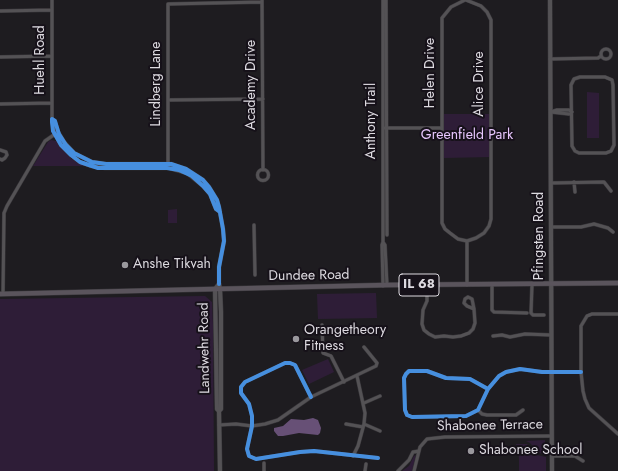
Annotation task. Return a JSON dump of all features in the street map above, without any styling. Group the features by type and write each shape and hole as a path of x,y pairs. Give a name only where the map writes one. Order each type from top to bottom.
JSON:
{"main road":[{"name":"Pfingsten Road","path":"550,0 552,471"},
{"name":"Dundee Road","path":"2,294 218,287 618,284"},
{"name":"Landwehr Road","path":"218,287 217,409 219,411 220,471"}],"street":[{"name":"Huehl Road","path":"52,0 52,119 55,121 57,133"},
{"name":"Anthony Trail","path":"383,0 387,235"},
{"name":"Anthony Trail","path":"385,286 382,245 382,210 385,128 386,0"},
{"name":"Helen Drive","path":"465,0 451,7 442,18 442,224 450,234 467,241"},
{"name":"Alice Drive","path":"465,0 481,6 487,12 491,20 491,219 489,226 484,233 467,241"},
{"name":"Lindberg Lane","path":"168,164 168,4 262,1"},
{"name":"Academy Drive","path":"262,1 263,170"},
{"path":"0,10 52,10"},
{"path":"0,57 52,56"},
{"path":"550,59 598,58 602,56"},
{"path":"580,77 605,77 612,80 614,145 611,151 606,153 579,153 575,151 572,146 572,112 571,85 574,79 580,77"},
{"path":"168,100 263,99"},
{"path":"0,104 52,103"},
{"path":"551,112 556,114 569,114 572,112"},
{"path":"385,128 442,128"},
{"path":"2,294 4,213 45,141 57,133"},
{"name":"Landwehr Road","path":"57,133 74,153 92,162 106,164 168,164 186,169 203,180 215,196 220,207 224,241 219,267 218,287"},
{"name":"Landwehr Road","path":"57,133 61,144 71,155 80,162 91,166 105,168 169,168 187,173 210,194 216,208 220,212"},
{"path":"0,150 6,152 7,155 2,160 0,159"},
{"path":"574,182 575,192"},
{"path":"551,183 604,182 611,192"},
{"path":"382,210 387,210"},
{"path":"551,227 581,227 594,224 608,228 613,232"},
{"path":"254,225 254,275"},
{"path":"467,241 467,285"},
{"path":"427,285 427,301 423,310 422,324 424,330 435,337 453,337 469,334 475,323 474,308"},
{"path":"492,285 492,310 494,312 527,313"},
{"path":"532,285 531,313 533,315 544,315"},
{"path":"618,314 592,314 588,316 581,326 583,391 589,408 618,434"},
{"path":"322,325 323,353 331,356 344,382"},
{"path":"493,336 510,337 525,334 551,335"},
{"path":"219,425 236,424 252,426 278,420 310,397 376,366 377,363 364,347"},
{"path":"310,397 296,365 290,363 285,363 245,382 241,387 241,393 248,404 252,416 252,426 247,449 249,456 256,459 314,451 378,458"},
{"path":"488,389 470,379 446,378 427,371 409,371 404,378 405,410 407,415 412,417 466,416 478,410 488,389 499,376 512,370 520,368 551,372 582,372"},
{"path":"353,456 358,446 364,426 365,413 357,376"},
{"path":"364,403 380,396"},
{"path":"478,410 482,414 487,415 516,415 523,410"},
{"path":"346,424 364,426 380,431"},
{"name":"Shabonee Terrace","path":"398,471 409,460 413,452 419,451 424,442 431,438 552,436"},
{"path":"414,471 419,451"},
{"path":"552,456 575,456 583,461"},
{"path":"264,463 264,471"},
{"path":"366,464 366,471"}],"green space":[{"path":"587,92 599,93 599,138 587,138"},
{"name":"Greenfield Park","path":"444,114 490,114 490,157 444,158"},
{"path":"51,140 56,141 72,159 84,166 33,166 48,142"},
{"path":"177,209 177,223 168,223 168,210"},
{"path":"376,293 377,318 318,319 317,294"},
{"path":"205,296 212,302 214,471 0,471 0,299"},
{"path":"328,359 334,372 309,384 302,370"},
{"path":"545,440 545,454 539,453 530,443 526,441"},
{"path":"516,444 527,444 537,455 546,457 546,471 519,471 518,445"},
{"path":"416,455 412,471 402,471 409,466"}],"shaded area":[{"path":"313,418 318,420 321,428 318,435 299,433 278,436 274,431 274,428 283,426 291,419 304,420"}],"cycle path":[{"path":"219,284 219,267 224,241 223,229 219,207 217,200 203,180 186,169 171,164 106,164 92,162 74,153 66,145 59,134 55,121 52,119 53,131 61,145 80,162 98,168 167,168 179,170 192,176 203,186 210,194 216,209 220,212"},
{"path":"311,397 295,365 290,363 285,363 245,382 241,387 241,393 249,404 252,416 252,426 247,449 249,456 256,459 314,451 378,458"},
{"path":"488,389 470,379 446,378 427,371 409,371 404,378 405,410 407,415 412,417 466,416 478,410 488,389 499,376 506,372 520,369 542,372 581,372"}],"place":[{"name":"Anshe Tikvah","path":"125,265"},
{"name":"Orangetheory Fitness","path":"296,339"},
{"name":"Shabonee School","path":"471,451"}]}
